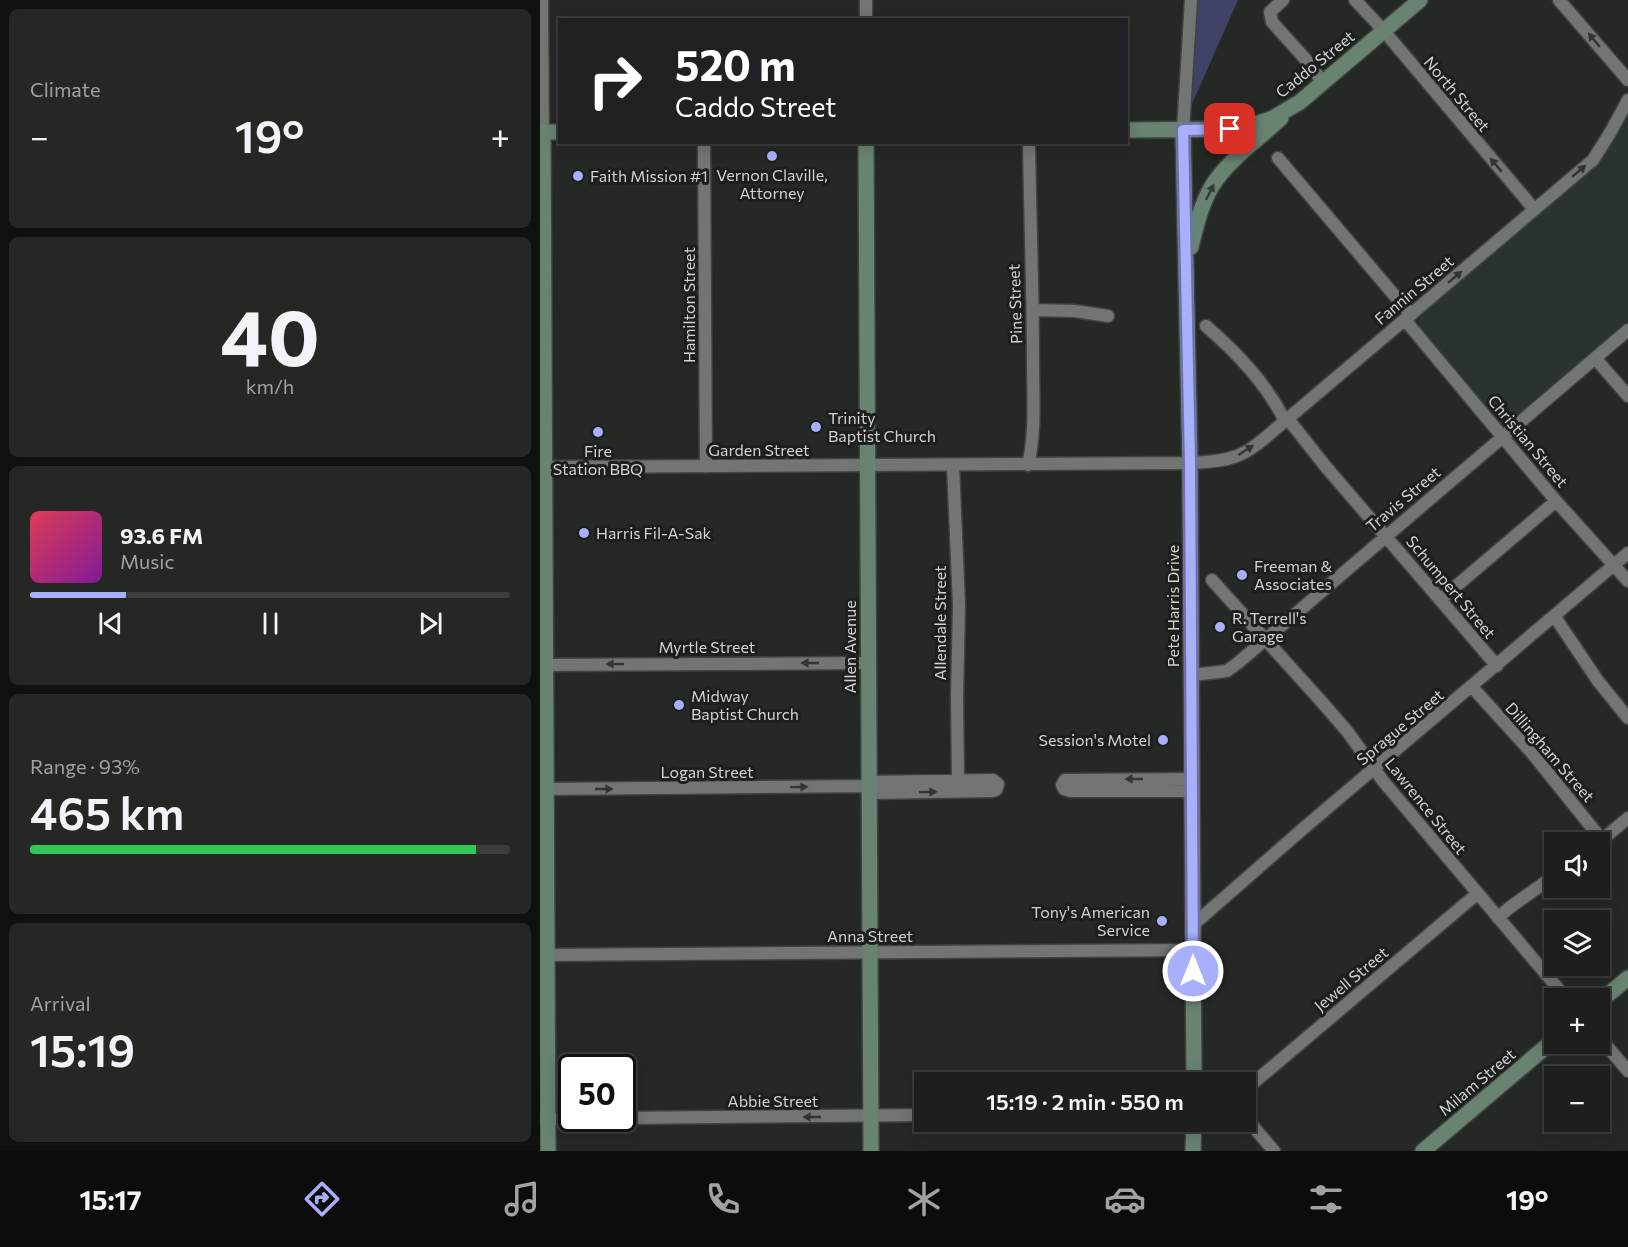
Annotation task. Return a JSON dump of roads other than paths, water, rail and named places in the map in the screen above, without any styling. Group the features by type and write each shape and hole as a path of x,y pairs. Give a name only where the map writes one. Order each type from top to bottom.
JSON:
{"main road":[{"name":"Caddo Street","path":"1128,130 1230,129 1271,119 1300,102 1420,0"},
{"path":"1186,267 1198,216 1213,185 1233,162 1300,102"},
{"name":"Pete Harris Drive","path":"1183,130 1190,463 1194,1072"},
{"path":"548,1151 544,1119 545,665 542,557 541,132 558,132"},
{"name":"Allen Avenue","path":"866,144 871,1151"},
{"path":"1610,993 1628,978"},
{"name":"Milam Street","path":"1423,1151 1544,1048"},
{"path":"1193,1151 1194,1132"}],"street":[{"path":"541,132 542,0"},
{"path":"866,0 866,18"},
{"path":"1183,130 1191,0"},
{"path":"1283,0 1270,12 1272,22 1323,82"},
{"name":"North Street","path":"1354,0 1384,31 1534,209"},
{"path":"1559,0 1628,80"},
{"name":"Fannin Street","path":"1190,463 1220,461 1235,457 1287,420 1593,159 1628,100"},
{"name":"Hamilton Street","path":"704,144 706,467"},
{"name":"Pine Street","path":"1028,465 1033,429 1029,144"},
{"name":"Christian Street","path":"1278,158 1556,501 1628,581"},
{"path":"1033,310 1071,311 1108,316"},
{"name":"Schumpert Street","path":"1206,326 1249,366 1287,420 1497,666"},
{"name":"Travis Street","path":"1192,675 1227,671 1628,330"},
{"path":"1595,358 1628,396"},
{"name":"Garden Street","path":"543,470 1190,463"},
{"name":"Allendale Street","path":"953,465 959,605 958,780"},
{"path":"1441,599 1556,501"},
{"name":"Sprague Street","path":"1193,925 1628,553"},
{"name":"Lawrence Street","path":"1212,580 1347,731 1375,769 1558,988"},
{"path":"1555,617 1598,681 1628,718"},
{"name":"Myrtle Street","path":"545,665 868,663"},
{"name":"Dillingham Street","path":"1472,687 1538,761 1592,832"},
{"name":"Logan Street","path":"544,793 869,787 993,791 998,784 993,780 958,780 869,787"},
{"path":"1065,780 1069,780 1192,785 1070,791 1064,789 1062,785 1065,780"},
{"path":"1610,833 1628,818"},
{"path":"1498,918 1544,883"},
{"name":"Jewell Street","path":"1256,1081 1478,893"},
{"name":"Anna Street","path":"544,957 1193,950"},
{"path":"1610,1050 1628,1071"},
{"name":"Abbie Street","path":"636,1118 914,1115"},
{"path":"1256,1130 1274,1151"}],"place":[{"name":"Vernon Claville, Attorney","path":"772,156"},
{"name":"Faith Mission #1","path":"578,176"},
{"name":"Trinity Baptist Church","path":"816,427"},
{"name":"Fire Station BBQ","path":"598,432"},
{"name":"Harris Fil-A-Sak","path":"584,533"},
{"name":"Freeman & Associates","path":"1242,575"},
{"name":"R. Terrell's Garage","path":"1220,627"},
{"name":"Midway Baptist Church","path":"679,705"},
{"name":"Session's Motel","path":"1163,740"},
{"name":"Tony's American Service","path":"1162,921"}]}
